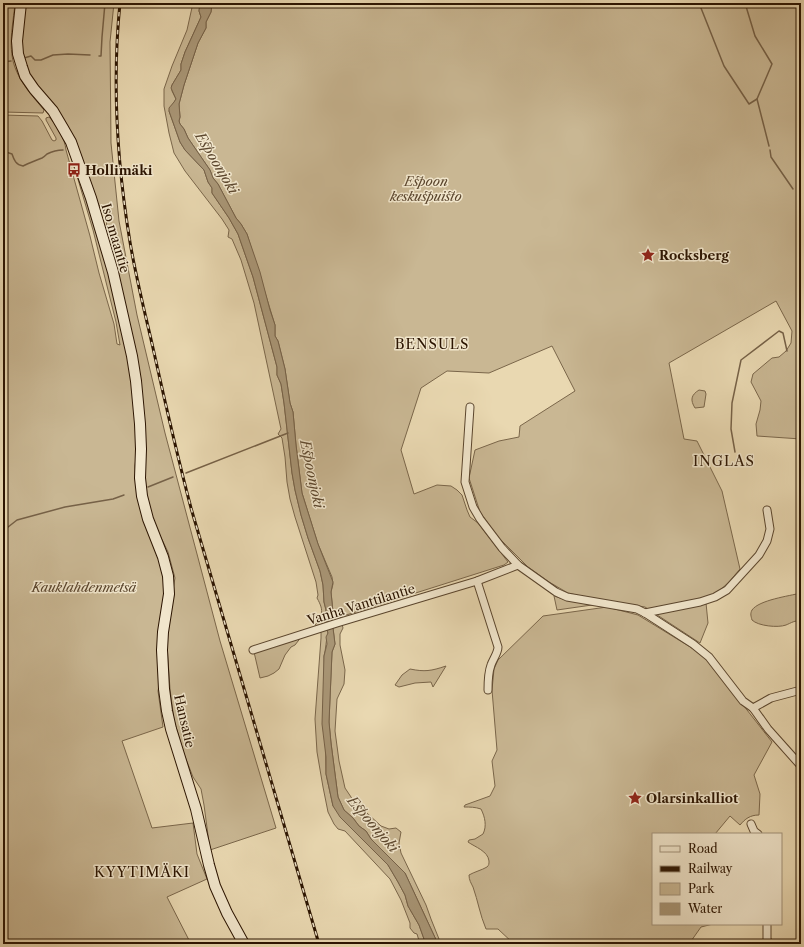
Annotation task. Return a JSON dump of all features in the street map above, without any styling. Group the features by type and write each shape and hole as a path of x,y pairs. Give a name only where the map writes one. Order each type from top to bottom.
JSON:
{"main road":[{"name":"Iso maantie","path":"21,3 17,41 18,54 25,76 53,111 70,142 91,198 112,272 132,356 136,382 140,424 140,478 142,496"},
{"name":"Hansatie","path":"142,496 148,519 163,557 168,576 169,594 162,650 164,689 170,723 196,810 211,872 226,913 244,944"}],"street":[{"path":"470,407 465,482 468,496 472,507 502,548 518,565 556,592 567,597 637,610 645,613 701,650 709,657 743,701 752,708 768,729 801,766"},
{"path":"645,613 715,598 727,590 759,555 767,541 770,529 767,510"},
{"name":"Vanha Vanttilantie","path":"253,650 477,581 518,565"},
{"path":"477,581 498,647 498,651 489,671 488,690"},
{"path":"752,708 771,698 801,690"},
{"path":"751,824 757,833"},
{"path":"767,925 767,939 769,944"}],"green space":[{"path":"3,3 15,3 11,37 13,62 28,91 44,110 43,113 3,112"},
{"path":"25,3 114,3 110,42 111,143 119,221 137,315 165,433 220,641 276,828 210,850 201,789 193,777 184,754 174,720 170,689 166,630 175,578 168,552 152,519 148,505 145,481 143,425 107,239 106,219 102,205 99,206 91,191 83,167 31,78 22,58 21,43"},
{"path":"193,3 200,3 199,11 201,17 185,52 181,64 181,70 172,85 172,91 176,99 169,111 180,142 185,150 204,170 208,182 212,188 212,193 238,234 253,277 277,367 277,375 281,384 295,490 301,515 320,571 323,585 327,624 313,628 319,620 322,610 317,598 316,582 290,499 282,438 278,434 281,429 254,303 241,260 232,239 228,237 229,230 185,171 174,153 169,133 164,106 164,89 187,30"},
{"name":"Espoon keskuspuisto","path":"212,3 801,3 801,439 757,436 756,424 761,401 751,382 753,374 772,358 779,357 786,351 791,343 792,331 776,301 669,363 684,439 697,441 722,491 740,569 729,582 706,603 708,623 700,643 645,607 568,593 549,582 528,567 498,537 480,512 469,478 475,450 499,441 519,437 520,426 575,391 552,346 489,373 447,371 421,388 401,450 414,494 437,485 451,486 457,490 462,495 470,517 478,523 508,562 504,565 340,617 343,628 340,634 340,645 345,670 344,684 337,699 335,731 339,761 345,788 353,800 381,826 389,829 396,828 401,832 399,843 401,853 426,905 441,944 438,944 405,873 344,810 338,797 329,722 332,652 335,644 331,592 333,584 332,577 318,544 302,493 293,412 290,403 285,369 278,341 275,336 275,325 247,234 236,218 210,170 188,138 179,121 179,104 184,85 198,43 206,28 206,22 211,12"},
{"name":"Kauklahdenmetsä","path":"3,115 38,116 54,141 56,138 46,120 46,118 49,117 60,132 64,141 114,324 117,344 120,345 116,322 93,230 77,176 99,233 121,321 134,388 138,442 135,466 137,496 164,567 166,592 158,691 163,727 122,741 152,828 193,823 197,854 207,879 167,897 191,944 3,944"},
{"path":"699,390 705,391 706,394 704,407 695,408 692,403 692,398"},
{"path":"801,593 801,621 795,621 782,626 773,626 759,624 752,620 752,610 761,604"},
{"path":"554,596 566,600 592,605 557,610"},
{"path":"607,607 638,615 700,653 708,660 772,742 754,775 760,794 759,815 748,818 740,825 730,816 716,833 652,833 652,925 709,925 701,927 689,944 514,944 498,929 486,929 469,875 487,867 489,861 484,852 468,842 469,840 475,839 483,834 485,828 484,815 481,809 475,807 464,807 465,805 490,796 495,786 492,761 497,750 492,690 494,669 498,660 543,616"},
{"path":"320,630 327,630 328,633 324,656 326,774 333,806 388,865 405,895 408,906 419,925 427,944 420,944 417,934 410,928 410,923 401,900 390,879 345,831 338,829 328,812 317,752 315,719 321,638"},
{"path":"302,636 285,655 279,669 268,676 260,678 254,652"},
{"path":"446,666 433,687 431,682 415,683 399,687 395,685 402,675 410,669 428,670"}],"water":[{"path":"200,3 212,3 211,12 206,22 206,28 198,43 184,85 179,104 179,121 188,138 210,170 236,218 247,234 260,272 275,325 275,336 278,341 285,369 290,403 293,412 302,493 318,544 333,582 331,592 335,644 332,652 329,722 338,797 344,810 405,873 438,944 427,944 419,925 408,906 405,895 388,865 340,817 333,806 326,774 326,757 322,724 324,656 327,644 326,637 328,633 325,616 326,610 323,585 320,571 301,515 295,490 284,403 281,384 277,375 277,367 253,277 238,234 212,193 212,188 208,182 204,170 185,150 180,142 169,111 169,108 176,99 171,88 172,85 181,70 181,64 185,52 201,17 199,11"}],"waterway":[{"path":"99,56 101,56 105,3"},
{"path":"699,3 724,66 749,104 757,99 772,64 755,36 745,3"},
{"path":"24,58 31,56 35,60 41,60 53,55 90,55"},
{"path":"3,62 11,61"},
{"path":"757,99 769,146"},
{"path":"3,151 12,154 17,163 23,166 42,158 49,153 63,150"},
{"path":"770,150 771,157 793,189"},
{"path":"735,452 731,429 732,403 741,360 779,331 783,333 787,351"},
{"path":"186,473 288,433"},
{"path":"148,487 173,477"},
{"path":"3,531 17,520 65,507 113,499 124,495"}],"railway":[{"path":"120,3 116,63 117,122 122,182 130,242 138,282 171,428 191,508 319,944"}],"place":[{"name":"Hollimäki","path":"74,170"},
{"name":"Rocksberg","path":"648,255"},
{"name":"Olarsinkalliot","path":"635,798"}],"district":[{"name":"BENSULS","path":"432,344"},
{"name":"INGLAS","path":"724,461"},
{"name":"KYYTIMÄKI","path":"142,872"}],"water label":[{"name":"Espoonjoki","path":"217,163"},
{"name":"Espoonjoki","path":"312,474"},
{"name":"Espoonjoki","path":"373,824"}]}
